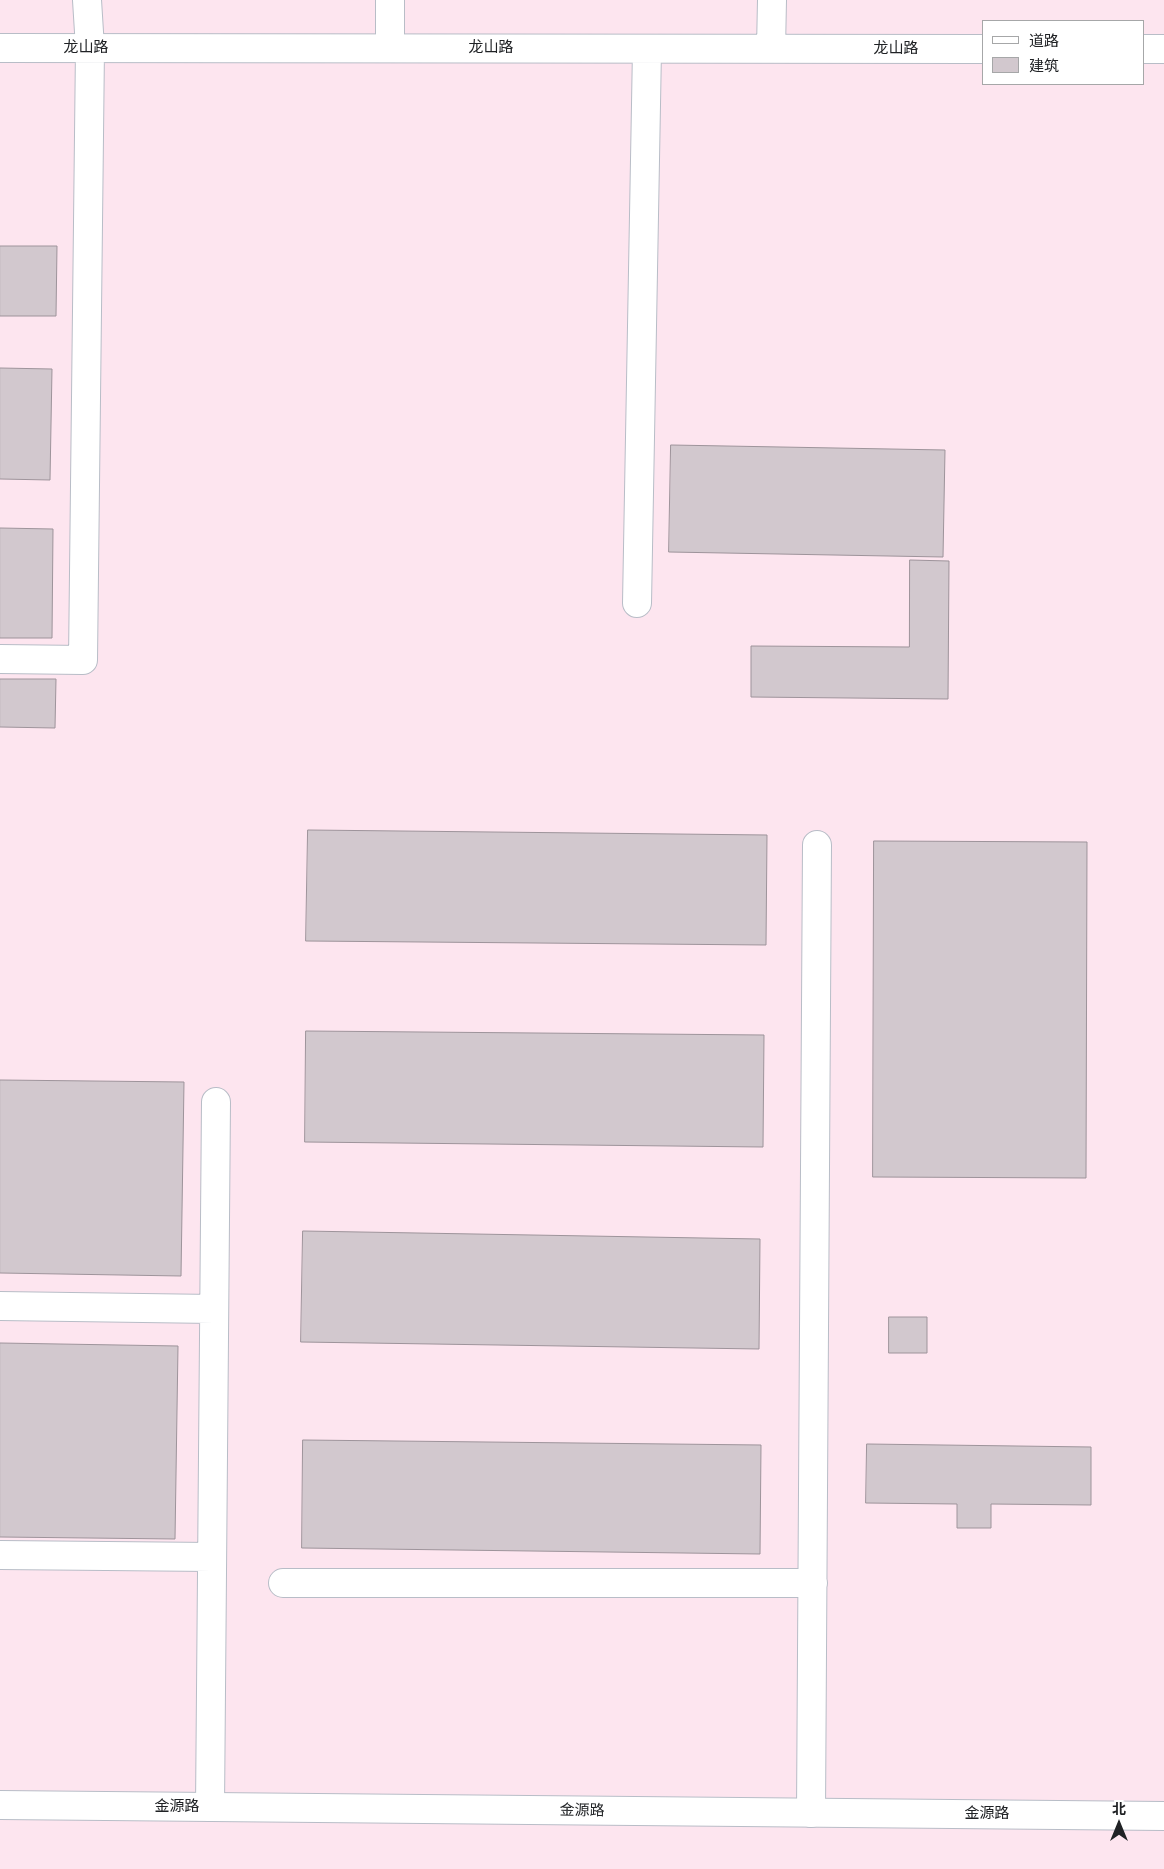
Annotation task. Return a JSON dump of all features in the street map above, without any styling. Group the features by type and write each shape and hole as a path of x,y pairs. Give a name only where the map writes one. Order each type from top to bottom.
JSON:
{"main road":[{"path":"0,659 83,660 90,48 87,0"},
{"path":"390,0 390,48"},
{"path":"771,49 772,0"},
{"name":"龙山路","path":"0,48 982,49"},
{"path":"637,603 647,49"},
{"path":"1144,49 1164,49"},
{"path":"812,1813 818,845"},
{"path":"210,1807 216,1102"},
{"path":"0,1306 214,1309"},
{"path":"0,1555 212,1557"},
{"path":"283,1582 813,1583"},
{"name":"金源路","path":"0,1806 1164,1816"}],"shaded area":[{"path":"0,0 1164,0 1164,1869 0,1869"}],"building":[{"path":"0,246 57,246 56,316 0,316"},
{"path":"0,368 52,369 50,480 0,479"},
{"path":"671,445 945,450 943,557 669,552"},
{"path":"0,528 53,529 52,638 0,638"},
{"path":"910,560 949,561 948,699 751,697 751,646 909,647"},
{"path":"0,679 56,679 55,728 0,727"},
{"path":"308,830 767,835 766,945 306,941"},
{"path":"874,841 1087,842 1086,1178 873,1177"},
{"path":"306,1031 764,1035 763,1147 305,1142"},
{"path":"0,1080 184,1082 181,1276 0,1273"},
{"path":"303,1231 760,1239 759,1349 301,1342"},
{"path":"889,1317 927,1317 927,1353 889,1353"},
{"path":"0,1343 178,1346 175,1539 0,1537"},
{"path":"303,1440 761,1445 760,1554 302,1548"},
{"path":"867,1444 1091,1447 1091,1505 991,1504 991,1528 957,1528 957,1504 866,1503"}]}
